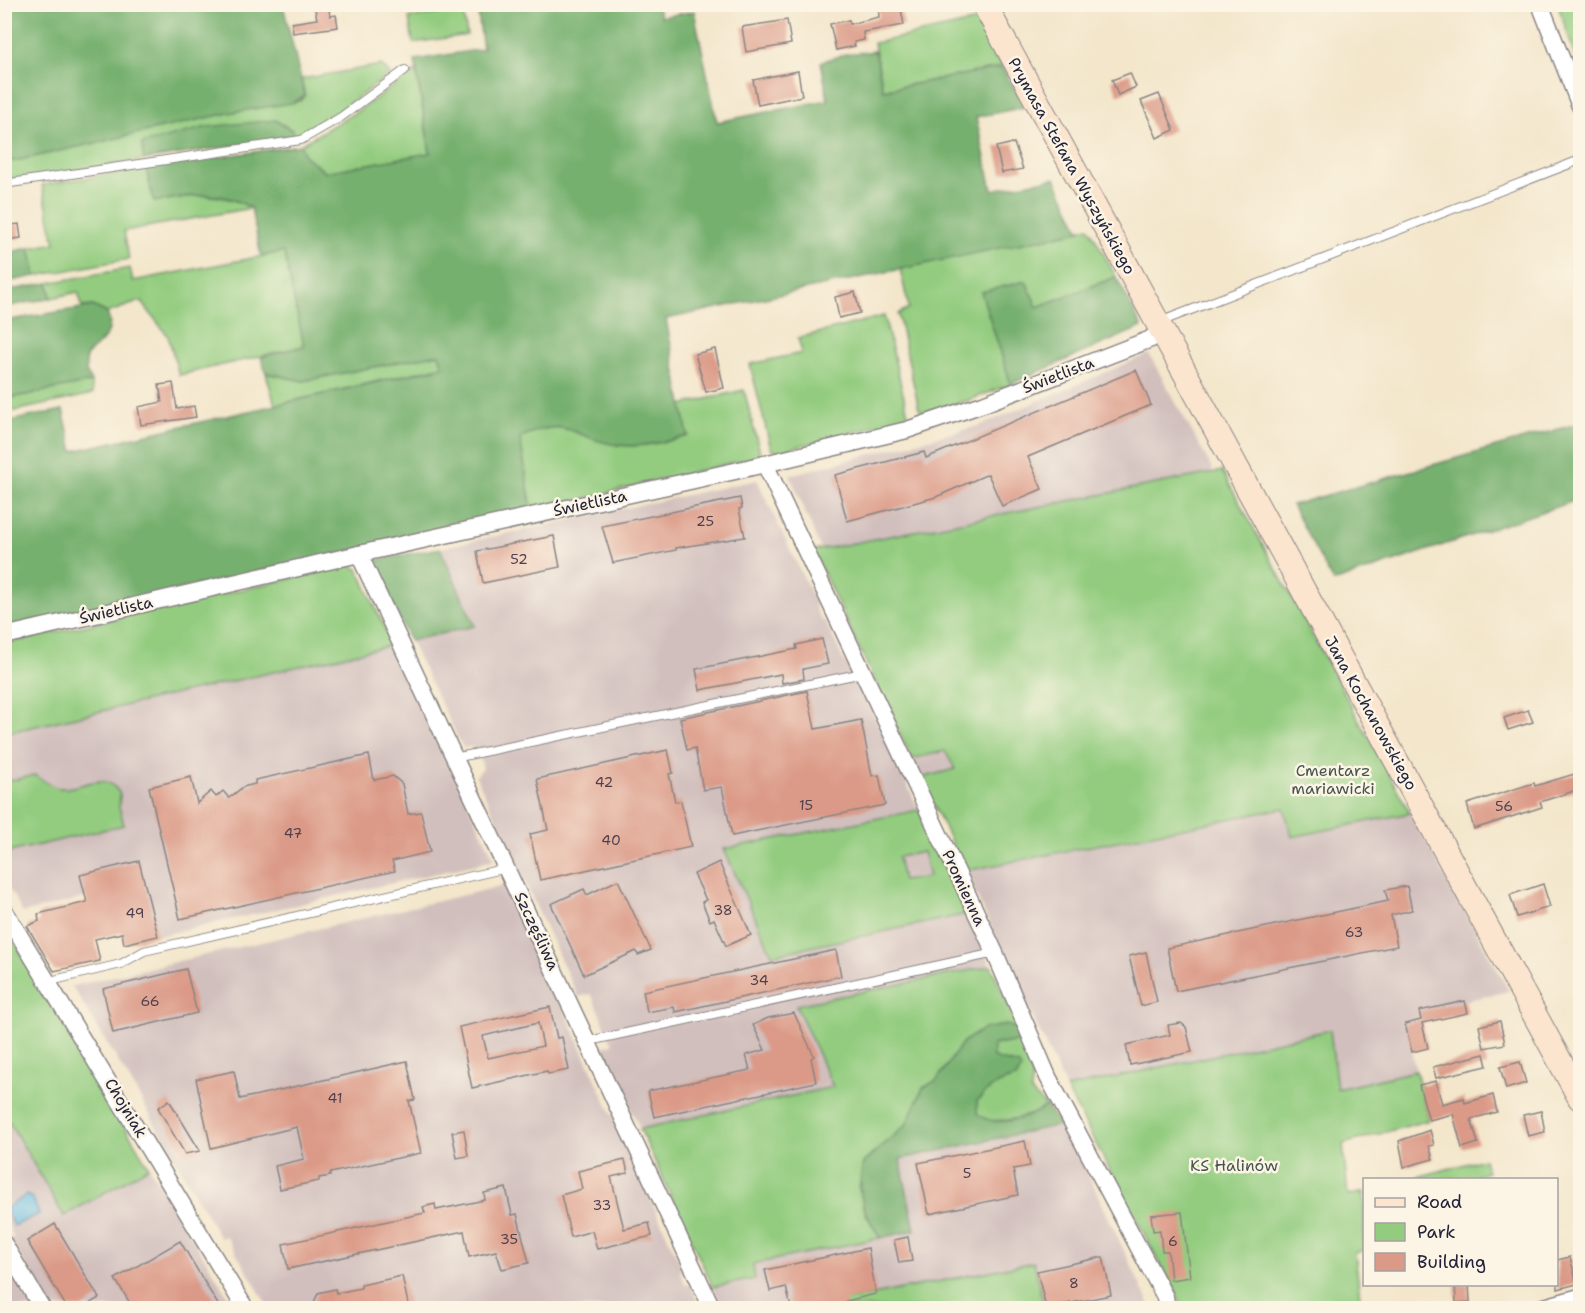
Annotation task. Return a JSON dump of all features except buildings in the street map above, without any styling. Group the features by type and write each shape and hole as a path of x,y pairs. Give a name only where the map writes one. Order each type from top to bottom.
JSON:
{"street":[{"name":"Prymasa Stefana Wyszyńskiego","path":"984,4 1161,328"},
{"path":"1540,4 1581,106"},
{"name":"Świetlista","path":"4,636 907,430 983,404 1151,339 1161,328"},
{"name":"Jana Kochanowskiego","path":"1161,328 1581,1098"},
{"name":"Promienna","path":"765,464 995,953 1048,1077 1165,1297 1167,1308"},
{"name":"Szczęśliwa","path":"359,554 589,1041 712,1308"},
{"name":"Chojniak","path":"4,910 50,981 245,1308"},
{"path":"4,1244 42,1308"},
{"path":"1541,1308 1581,1297"}],"lane":[{"path":"4,184 301,140 341,117 405,70"},
{"path":"1161,328 1170,318 1581,160"},
{"path":"454,758 863,673"},
{"path":"50,981 122,964 144,951 508,868"},
{"path":"589,1041 995,953"}],"shaded area":[{"path":"1149,354 1214,472 821,550 790,475 979,426"},
{"path":"757,480 816,604 815,608 821,620 825,621 846,665 850,665 919,810 724,849 772,955 968,914 991,966 796,1005 833,1087 640,1129 602,1047 613,1044 591,994 578,997 476,776 483,768 476,746 463,748 410,641 475,626 440,548"},
{"path":"392,645 495,860 158,936 144,883 23,913 5,881 4,733"},
{"path":"945,751 955,770 921,778 912,759"},
{"path":"1284,808 1293,837 1410,813 1509,991 1420,1011 1421,1019 1405,1024 1416,1071 1337,1089 1330,1031 1066,1088 965,871"},
{"path":"923,852 929,877 903,881 898,857"},
{"path":"507,885 682,1268 680,1272 685,1284 690,1285 701,1308 269,1308 226,1236 220,1238 134,1087 72,986"},
{"path":"4,1116 64,1216 149,1167 235,1308 51,1308 10,1239 14,1237 5,1221"},
{"path":"1065,1125 1151,1308 1044,1308 1033,1262 810,1308 722,1308 713,1287 755,1279 753,1264 915,1230 899,1159"},
{"path":"5,1263 32,1308 5,1308"}],"green space":[{"path":"489,4 657,5 661,17 694,11 717,122 828,100 821,62 845,54 875,51 883,90 1002,67 1025,107 976,117 992,190 1055,178 1080,231 666,319 688,436 653,444 627,446 603,442 571,430 550,428 520,438 532,511 5,628 4,422 63,410 73,451 443,367 439,354 303,381 266,373 261,357 304,346 284,252 261,256 251,208 239,202 204,195 154,202 146,168 300,145 305,156 325,172 430,153 415,60 483,49 477,7"},
{"path":"4,5 283,5 305,96 292,103 228,113 15,161 5,160"},
{"path":"1558,5 1580,5 1580,70"},
{"path":"463,10 467,35 413,43 409,18"},
{"path":"977,21 1002,67 883,90 874,43"},
{"path":"381,65 390,74 338,112 295,136 292,130 142,144 144,160 5,181 5,160 15,161 228,113 300,101 305,96 301,79"},
{"path":"416,71 430,153 325,172 305,156 300,145 356,112"},
{"path":"275,120 292,130 295,136 144,160 142,144 207,127"},
{"path":"146,168 154,202 192,196 215,196 239,202 251,208 124,231 129,259 36,276 30,248 55,243 42,185"},
{"path":"1089,227 1116,277 1037,307 982,292 1011,384 967,401 923,412 919,409 898,314 909,308 900,269"},
{"path":"30,248 36,276 5,282 5,253"},
{"path":"284,252 304,346 179,375 168,336 141,301 107,313 93,306 82,307 78,292 51,298 48,283 130,268 133,281"},
{"path":"1116,277 1142,327 1011,384 981,292 1026,281 1037,307"},
{"path":"48,283 51,298 5,307 5,291"},
{"path":"93,306 107,313 110,326 102,342 86,356 86,371 91,382 5,399 5,321"},
{"path":"884,316 908,414 906,418 777,452 771,449 750,364 802,353 798,338"},
{"path":"439,354 443,366 275,405 266,373 303,381"},
{"path":"91,382 93,394 5,413 5,399"},
{"path":"744,390 760,453 756,457 532,511 520,438 537,431 561,428 618,445 636,446 662,442 688,436 681,405"},
{"path":"1580,423 1580,499 1333,582 1292,505"},
{"name":"Cmentarz mariawicki","path":"1222,471 1410,813 1292,837 1284,808 965,871 921,778 955,769 945,751 912,759 813,551"},
{"path":"440,548 475,626 410,641 372,561"},
{"path":"349,565 358,569 392,645 5,733 4,644"},
{"path":"35,775 50,785 60,788 100,781 107,782 114,786 120,794 119,807 124,825 5,853 5,782"},
{"path":"919,810 968,914 772,955 724,849","holes":["923,852 929,877 903,881 898,857"]},
{"path":"5,927 149,1167 64,1216 5,1115"},
{"path":"991,966 1019,1029 1006,1025 963,1042 937,1080 923,1088 906,1125 863,1163 859,1189 866,1214 880,1238 753,1264 755,1279 713,1287 640,1129 833,1087 796,1005"},
{"path":"1006,1025 1019,1029 1024,1041 993,1045 993,1058 1019,1065 1021,1069 1016,1078 1004,1081 981,1096 977,1101 977,1113 993,1120 1012,1120 1030,1115 1046,1106 1060,1125 900,1159 915,1230 880,1238 862,1202 863,1163 906,1125 923,1088 937,1080 963,1042 983,1029"},
{"name":"KS Halinów","path":"1330,1030 1337,1089 1416,1071 1429,1120 1343,1144 1348,1196 1363,1192 1363,1250 1355,1253 1361,1307 1184,1308 1066,1088"},
{"path":"1024,1041 1033,1064 1031,1092 1046,1106 1033,1114 1017,1118 985,1120 977,1113 977,1101 994,1084 1016,1078 1019,1065 992,1058 993,1045"},
{"path":"1484,1159 1487,1172 1471,1178 1414,1178"},
{"path":"1034,1262 1044,1308 810,1308"}],"water":[{"path":"26,1195 33,1198 39,1214 14,1226 5,1209"}]}
